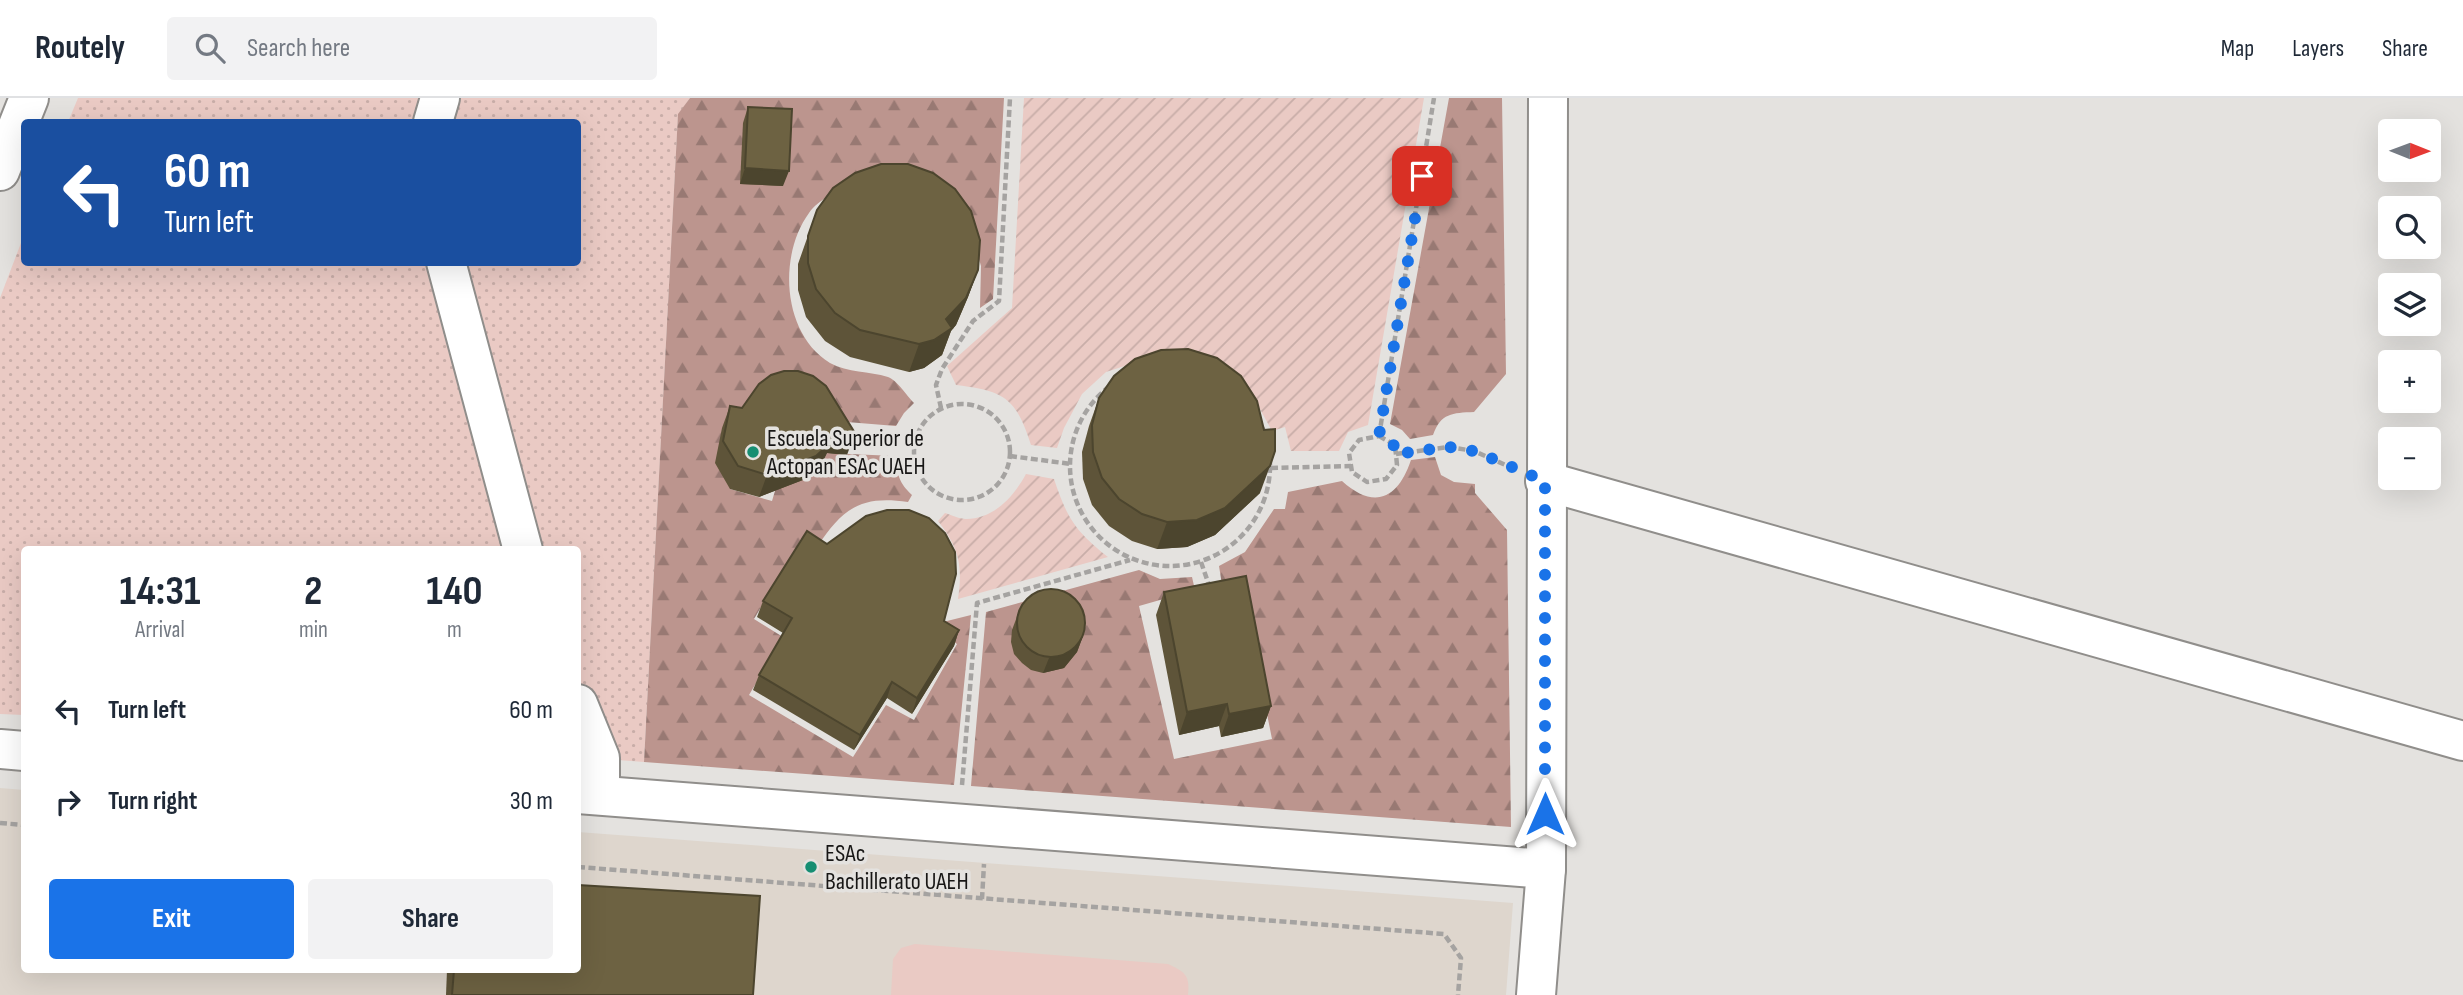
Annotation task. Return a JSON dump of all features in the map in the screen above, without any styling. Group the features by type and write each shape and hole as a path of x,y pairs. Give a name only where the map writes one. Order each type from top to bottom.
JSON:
{"street":[{"path":"0,171 29,98"},
{"path":"434,119 440,98"},
{"path":"1536,995 1545,869 1548,98"},
{"path":"447,266 522,546"},
{"path":"1545,481 2463,741"},
{"path":"581,711 600,758 589,794 1545,869"},
{"path":"0,749 21,751"}],"path":[{"path":"942,408 936,385 942,369 973,321 999,301 1010,98"},
{"path":"1379,436 1434,98"},
{"path":"1168,365 1200,369 1237,391 1252,407 1267,436 1271,468 1265,500 1250,529 1226,551 1197,565 1165,568 1131,560 1102,542 1082,514 1071,481 1071,464 1071,447 1083,415 1105,389 1135,371 1168,365"},
{"path":"965,403 980,407 993,415 1003,426 1009,440 1010,456 1007,471 987,494 972,500 957,501 941,496 927,487 918,473 914,457 914,439 933,412 948,405 965,403"},
{"path":"1379,436 1395,446 1397,465 1386,479 1367,482 1352,472 1349,453 1359,440 1379,436"},
{"path":"1396,454 1449,447 1474,451 1545,481"},
{"path":"1010,456 1071,464"},
{"path":"1271,468 1351,466"},
{"path":"962,786 977,603 1131,560"},
{"path":"1201,562 1212,592"},
{"path":"0,823 21,825"},
{"path":"581,867 1444,934 1461,958 1458,995"}],"shaded area":[{"path":"78,98 690,98 678,115 644,762 581,757 581,546 21,546 21,715 0,714 0,298 21,243 21,266 581,266 581,119 69,119"},
{"path":"1024,98 1424,98 1368,425 1348,432 1339,451 1291,451 1285,427 1272,431 1255,400 1137,362 1106,372 1082,394 1057,448 1031,445 1014,407 997,394 956,385 947,366 1012,308"},
{"path":"1026,474 1054,479 1073,523 1108,557 958,599 958,557 951,540 938,521 945,513 966,519 994,511 1009,498"},
{"name":"ESAc Bachillerato UAEH","path":"0,788 21,790 21,973 581,973 581,832 1513,903 1506,995 0,995"},
{"path":"915,944 1168,964 1185,975 1188,995 891,995 893,959 901,948"}],"green space":[{"path":"690,98 1004,98 993,299 980,308 981,266 971,231 829,195 809,213 792,250 789,271 794,314 802,333 814,350 830,363 844,369 888,377 914,403 896,426 847,422 730,489 772,501 777,484 820,467 827,453 895,456 899,478 912,495 908,502 892,500 865,503 845,514 817,547 801,539 754,619 783,637 749,695 853,757 886,705 914,720 957,644 938,631 943,622 971,615 954,785 644,762 678,114"},
{"path":"1449,98 1502,98 1506,374 1474,412 1448,416 1440,422 1433,435 1410,439 1402,430 1390,424"},
{"path":"1435,457 1441,475 1454,482 1475,484 1475,493 1507,530 1511,827 971,786 986,612 1139,570 1160,579 1192,577 1195,590 1139,606 1174,759 1272,739 1240,579 1222,585 1219,566 1245,552 1274,509 1285,509 1288,492 1342,481 1364,495 1384,496 1399,484 1411,460"}],"building":[{"path":"748,107 792,109 789,171 745,168"},
{"path":"881,164 908,164 933,173 955,189 971,211 980,240 978,270 966,298 946,319 952,328 934,340 919,344 860,330 835,313 816,289 808,263 808,236 817,210 833,188 855,173"},
{"path":"1188,349 1217,358 1241,376 1257,401 1264,430 1275,429 1275,451 1270,466 1225,508 1197,520 1167,522 1142,514 1119,499 1102,478 1093,452 1092,425 1099,398 1114,376 1135,359 1161,350"},
{"path":"798,371 813,376 826,386 855,433 835,431 828,445 816,456 767,475 738,466 723,441 730,406 742,408 759,384 771,375"},
{"path":"887,510 909,510 929,518 945,533 955,552 956,574 944,621 959,630 917,698 892,682 860,735 759,675 792,618 763,601 807,531 827,544 866,516"},
{"path":"1246,576 1271,706 1229,714 1227,704 1187,712 1164,592"},
{"path":"1051,589 1064,592 1075,599 1082,610 1085,623 1082,636 1075,647 1064,654 1051,657 1038,654 1027,647 1020,636 1017,623 1020,610 1027,599 1038,592"},
{"path":"581,885 760,896 753,995 452,995 454,973 581,973"}],"place":[{"name":"Escuela Superior de Actopan ESAc UAEH","path":"753,452"},
{"name":"ESAc Bachillerato UAEH","path":"811,867"}],"route":[{"path":"1422,176 1379,436 1395,446 1396,454 1449,447 1474,451 1545,481 1545,814"}]}
